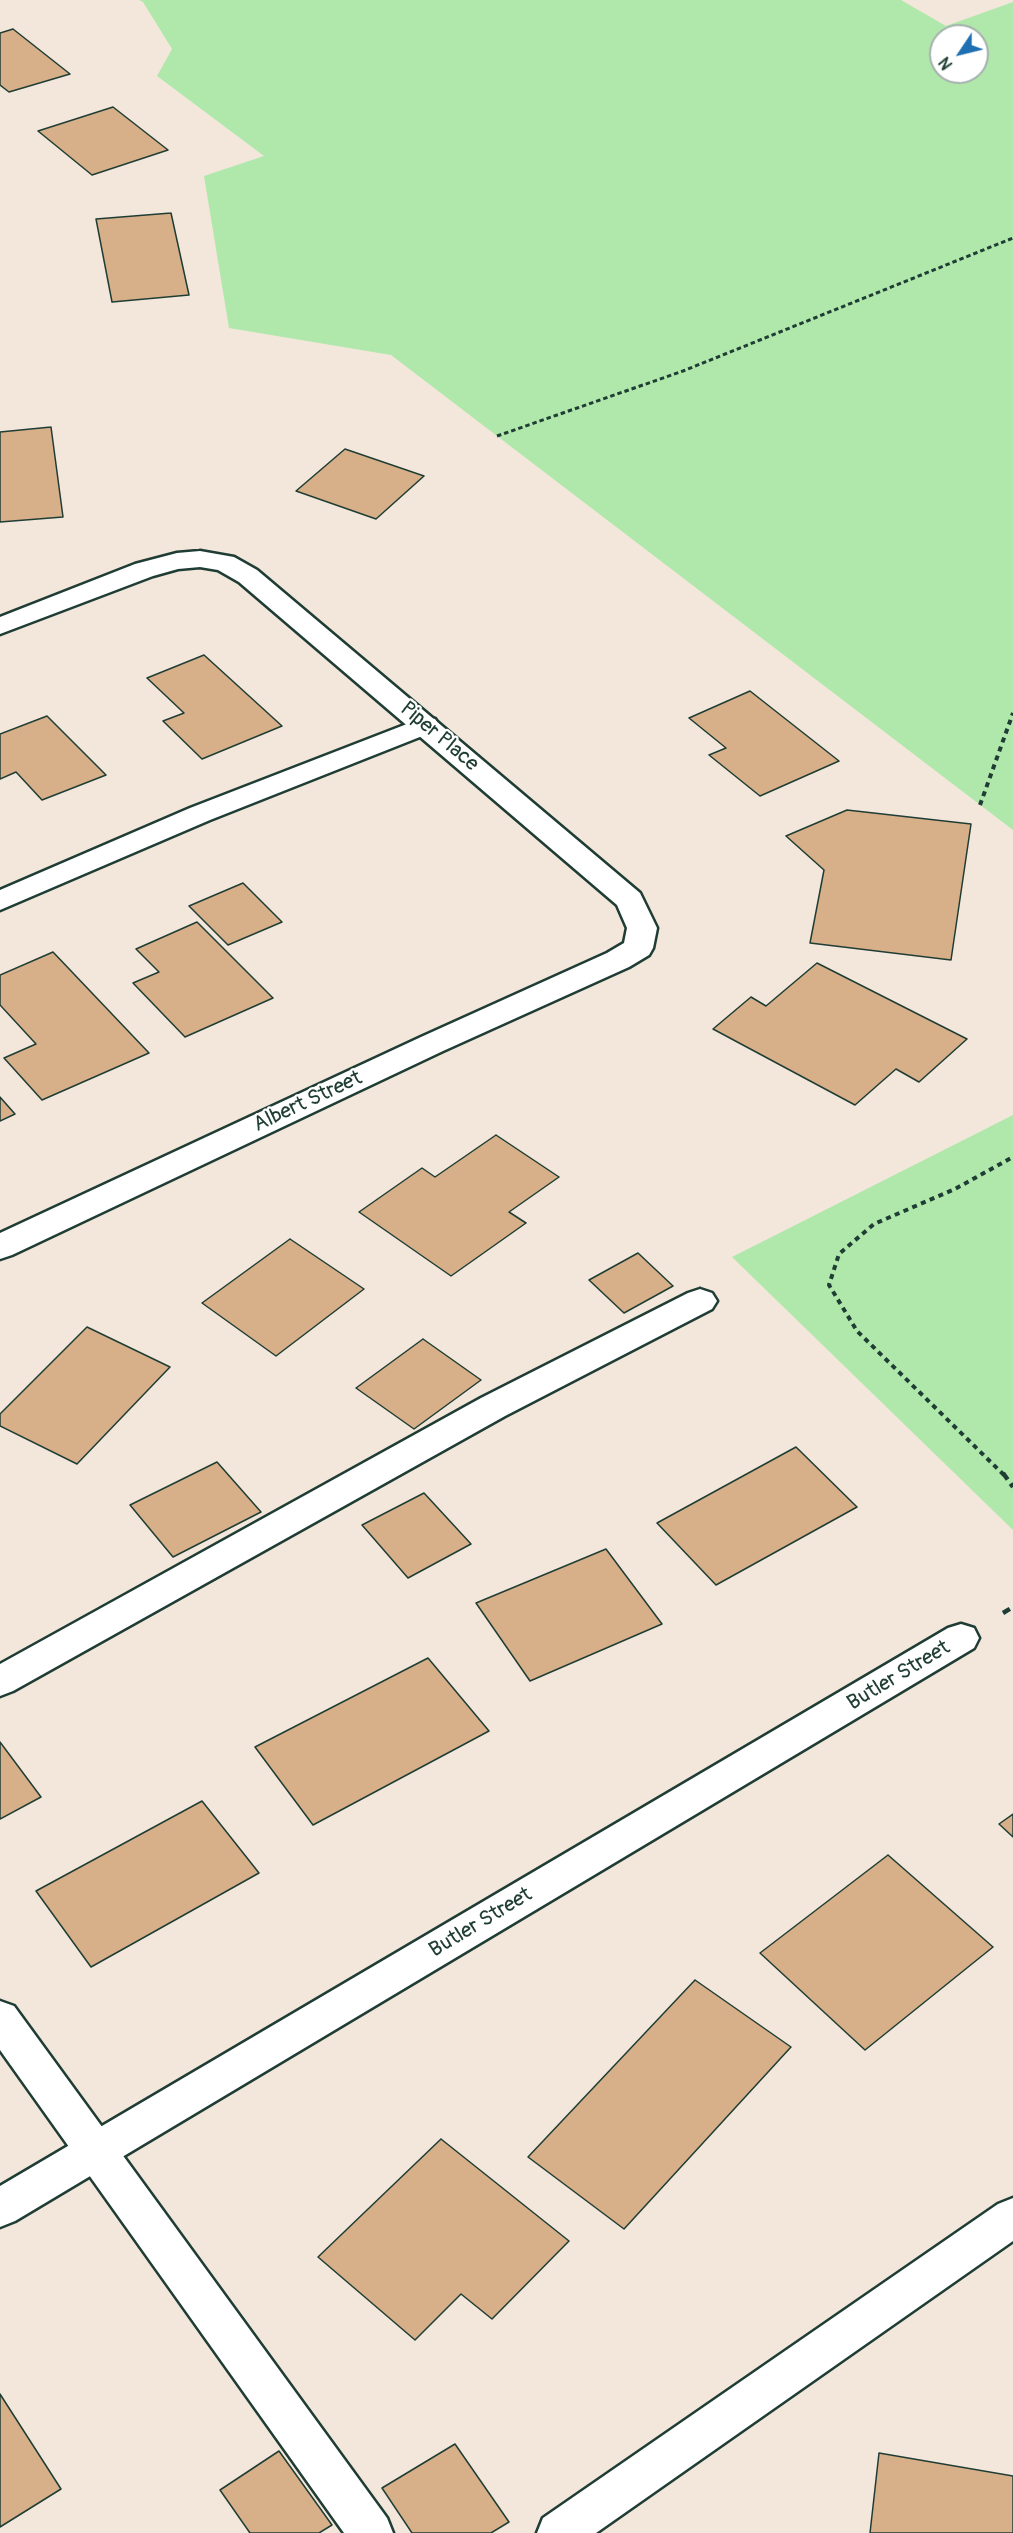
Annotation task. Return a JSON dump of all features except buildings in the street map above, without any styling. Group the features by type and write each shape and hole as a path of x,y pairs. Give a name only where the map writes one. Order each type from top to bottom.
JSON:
{"street":[{"name":"Piper Place","path":"0,626 144,570 177,561 200,560 225,563 248,576 630,900 642,928 638,948 618,960"},
{"path":"0,901 200,814 425,725"},
{"name":"Albert Street","path":"0,1247 432,1044 618,960"},
{"path":"0,1681 493,1407 700,1301"},
{"name":"Butler Street","path":"0,2208 961,1638"},
{"path":"0,2018 371,2533"},
{"path":"559,2533 1013,2217"}],"path":[{"path":"497,436 683,371 1013,238"},
{"path":"980,805 1013,713"},
{"path":"1013,1157 955,1189 874,1224 839,1254 829,1285 857,1331 1003,1473 1013,1487"}],"green space":[{"path":"139,0 901,0 943,24 929,24 929,84 989,84 989,24 952,24 1013,2 1013,830 391,355 229,328 204,176 264,156 157,76 172,49 143,2"},
{"path":"1013,1115 1013,1530 732,1257"}]}
